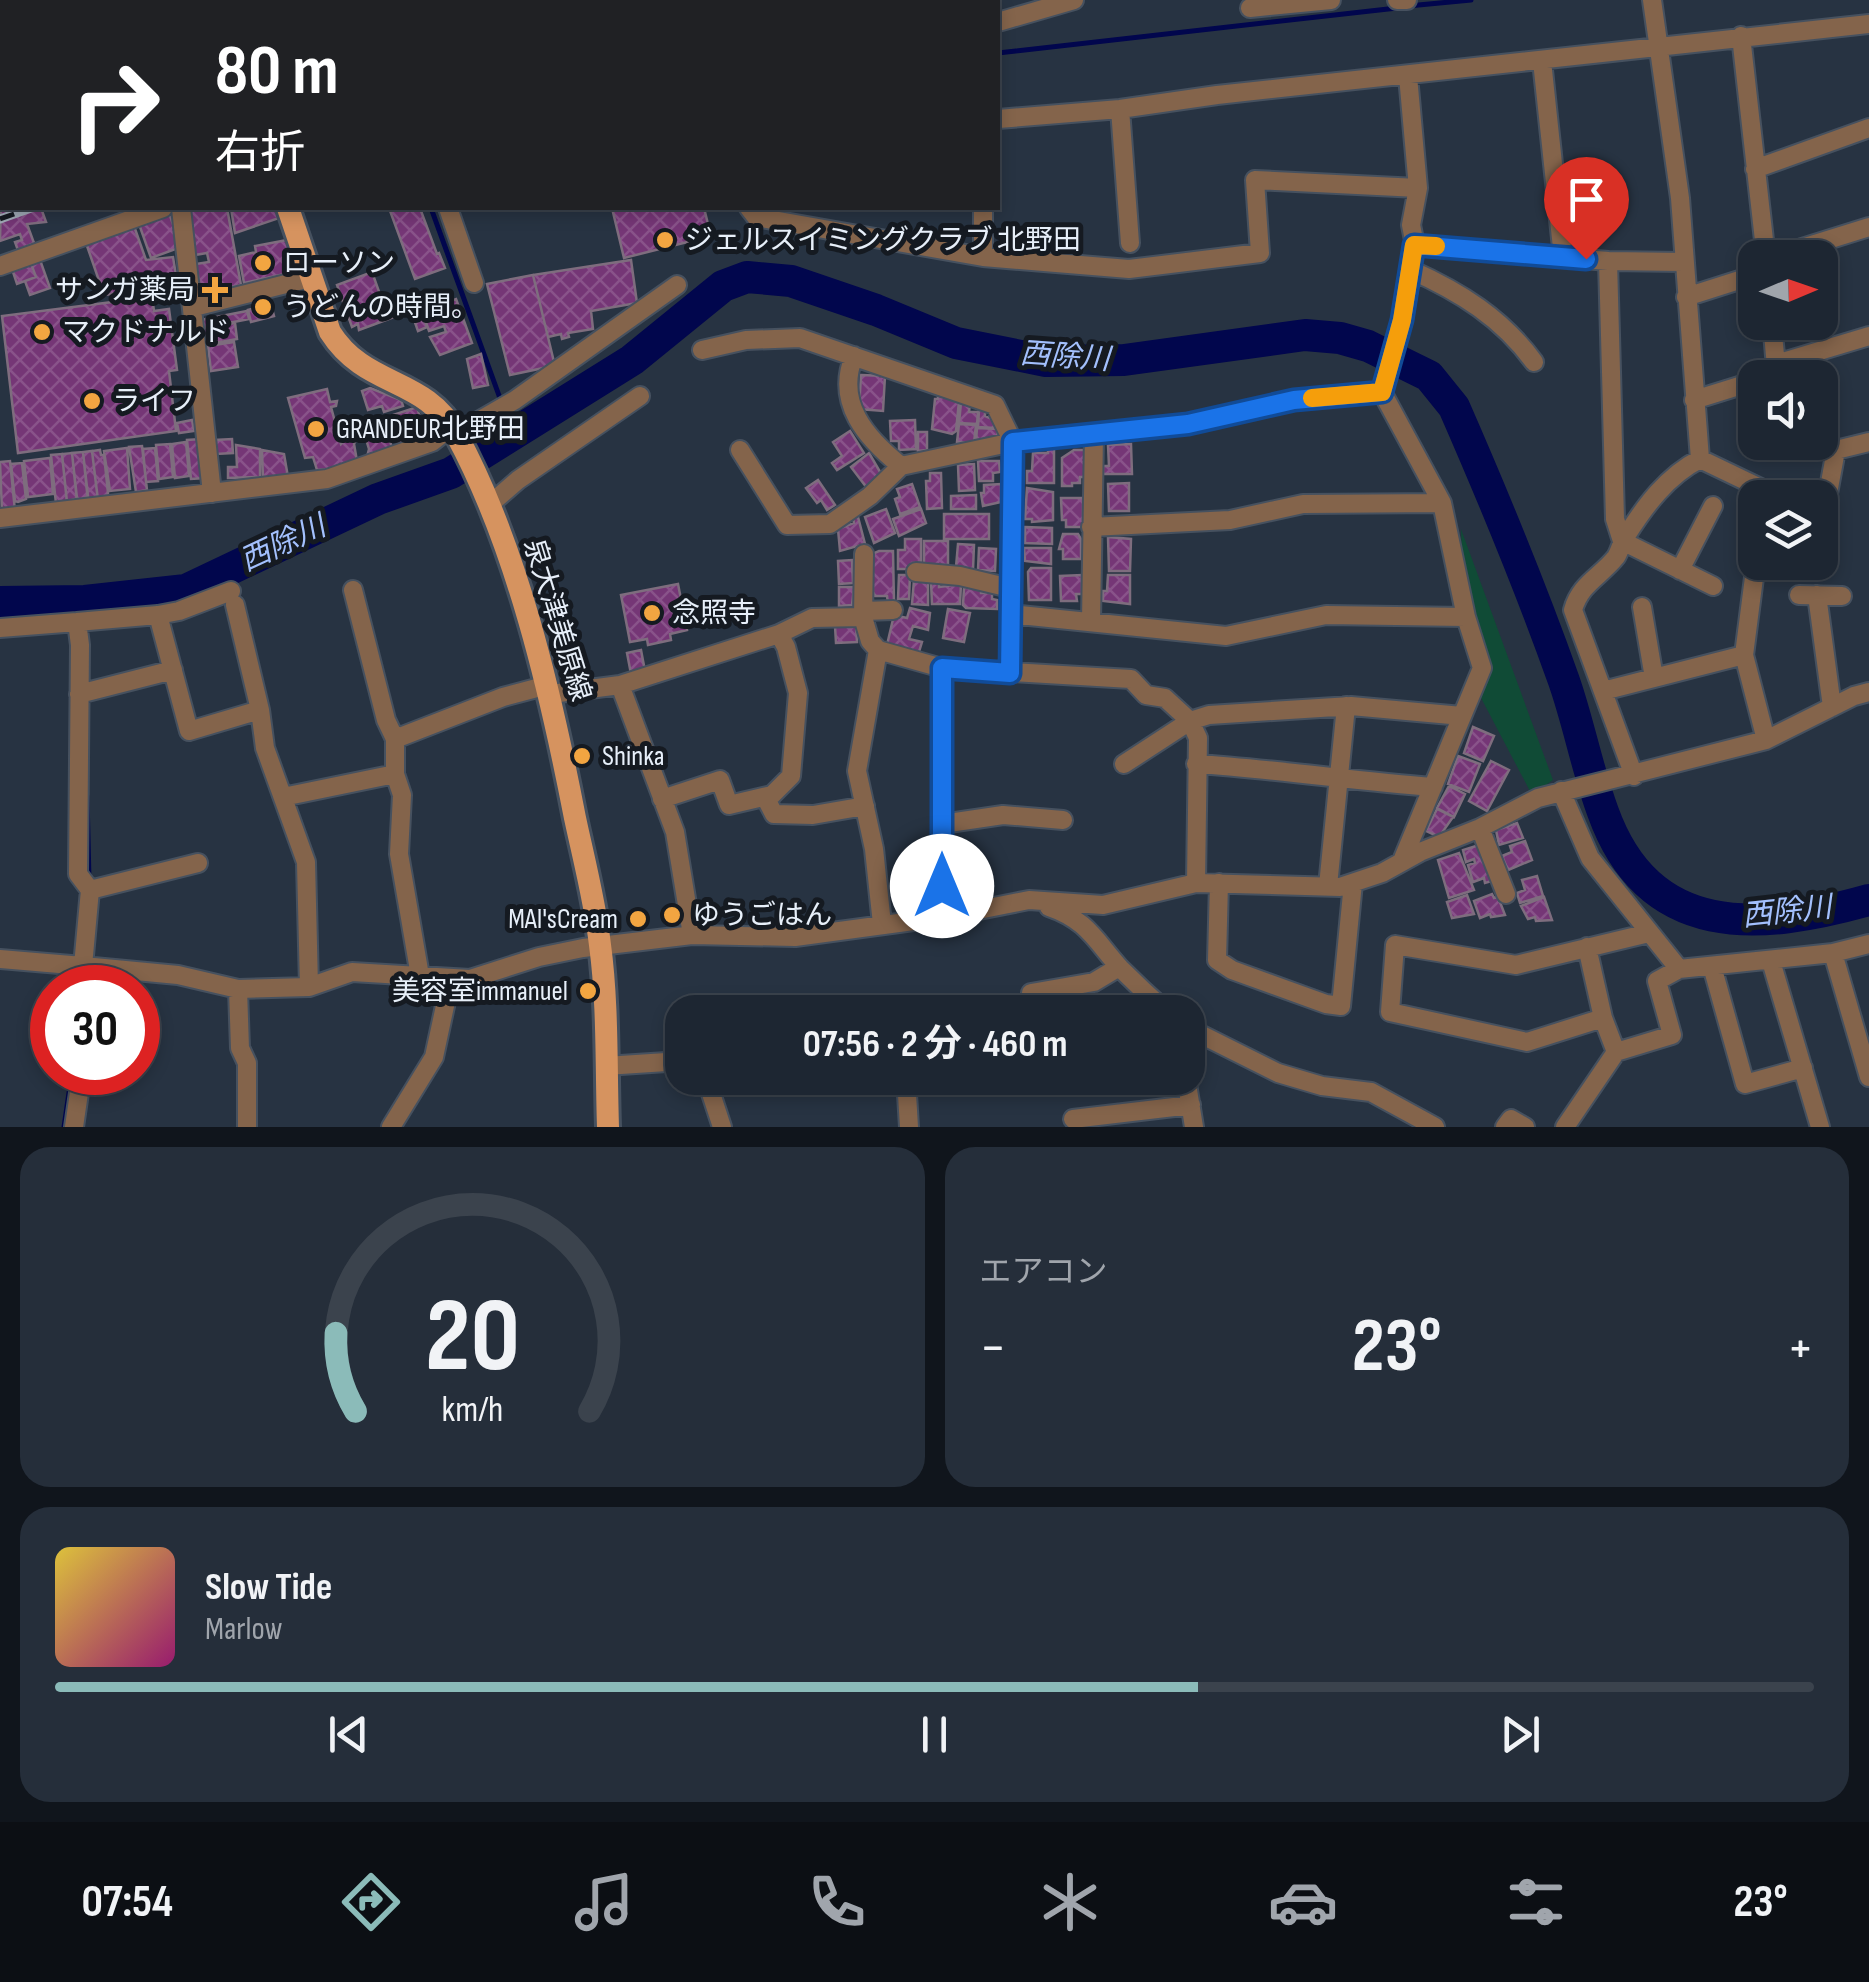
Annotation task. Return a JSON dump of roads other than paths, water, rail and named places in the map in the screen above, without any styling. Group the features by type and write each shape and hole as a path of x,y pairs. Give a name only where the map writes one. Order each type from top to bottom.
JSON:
{"main road":[{"name":"泉大津美原線","path":"289,210 330,332 341,350 374,374 421,395 438,409 456,434 486,501 549,689 601,946 608,1127"}],"street":[{"path":"1000,21 1074,0"},
{"path":"1250,8 1331,0"},
{"path":"1397,0 1407,0"},
{"path":"1652,0 1680,198 1700,459"},
{"path":"1000,120 1869,24"},
{"path":"1741,36 1765,240"},
{"path":"1542,62 1563,256"},
{"path":"1402,862 1482,668 1466,617 1442,502 1382,389 1402,320 1414,245 1411,225 1418,188 1408,76"},
{"path":"1120,109 1130,243"},
{"path":"1754,169 1869,128"},
{"path":"751,210 756,217 984,257 1129,269 1260,253 1255,180 1418,188"},
{"path":"0,266 157,210"},
{"path":"181,210 212,493"},
{"path":"449,210 474,282"},
{"path":"983,210 984,257"},
{"path":"1829,240 1869,228"},
{"path":"1414,245 1608,261 1684,262"},
{"path":"1608,261 1615,520 1622,541 1713,586"},
{"path":"1411,270 1451,288 1490,315 1514,335 1534,362"},
{"path":"194,307 310,278"},
{"path":"1686,297 1738,280"},
{"path":"0,518 327,480 456,434 503,407 677,285"},
{"path":"1807,360 1869,336"},
{"path":"702,350 746,340 800,338 995,405 1013,442 1010,673"},
{"path":"854,356 848,372 848,399 874,444 901,466"},
{"path":"1694,400 1738,387"},
{"path":"740,450 788,524 830,524 870,496 901,466 1013,442 1188,424 1294,400 1382,389"},
{"path":"486,501 640,396"},
{"path":"1091,622 1094,434"},
{"path":"1838,450 1869,442"},
{"path":"1627,777 1603,692 1573,610 1578,592 1618,555 1622,541 1669,480 1700,459"},
{"path":"1700,459 1744,480"},
{"path":"1091,526 1230,520 1303,504 1442,502"},
{"path":"1680,570 1713,506"},
{"path":"864,554 864,614 870,641 878,650 942,668 1131,679 1146,695 1165,698 1190,721 1198,738 1196,883"},
{"path":"916,572 960,576 1010,588"},
{"path":"1754,580 1744,655 1766,740"},
{"path":"353,590 386,720 396,740 395,774 402,794 400,854 420,976"},
{"path":"1832,707 1808,595 1842,596"},
{"path":"0,628 158,615 233,598 260,710 265,748 306,862 308,988"},
{"path":"1642,607 1654,678"},
{"path":"396,740 503,697 549,689 620,685 779,634 812,618 893,610"},
{"path":"1010,614 1226,636 1326,615 1466,617"},
{"path":"158,615 189,731 260,710"},
{"path":"84,622 78,874 90,890 92,965"},
{"path":"662,798 720,780 729,805 772,795 791,776 798,693 779,634"},
{"path":"878,650 856,771 874,850 882,924"},
{"path":"1603,692 1744,655"},
{"path":"942,668 943,917"},
{"path":"80,694 173,670"},
{"path":"620,685 679,850 692,935"},
{"path":"160,975 178,975 238,989 308,988 352,972 470,980 539,957 692,935 795,937 943,917 1030,900 1102,904 1196,883 1353,883 1480,828 1538,798 1766,740 1869,692"},
{"path":"1124,764 1190,721 1208,715 1346,706 1462,716"},
{"path":"1328,886 1346,706"},
{"path":"1196,764 1434,787"},
{"path":"282,797 395,774"},
{"path":"1568,790 1590,858 1678,969"},
{"path":"765,797 774,814 812,815 864,806"},
{"path":"942,824 1003,815 1063,820"},
{"path":"1480,828 1506,894"},
{"path":"90,890 198,863"},
{"path":"1219,883 1216,960 1232,970 1326,1004 1342,1006 1353,883"},
{"path":"1030,900 1070,914 1089,929 1149,995"},
{"path":"1089,929 1102,904"},
{"path":"1604,1018 1527,1042 1390,1012 1395,946 1516,966 1650,933"},
{"path":"1566,1127 1616,1052 1672,1035 1657,981 1678,969 1833,954 1869,944"},
{"path":"1588,947 1616,1052"},
{"path":"1833,954 1869,1077"},
{"path":"0,958 40,965"},
{"path":"1771,961 1820,1127"},
{"path":"1712,966 1744,1084 1803,1068"},
{"path":"1030,993 1094,982 1120,967"},
{"path":"391,1127 434,1057 451,978"},
{"path":"238,989 240,1048 247,1064 247,1127"},
{"path":"1205,1036 1278,1073 1322,1086 1371,1092 1436,1127"},
{"path":"606,1066 665,1062"},
{"path":"74,1127 79,1095"},
{"path":"712,1095 722,1127"},
{"path":"907,1095 909,1127"},
{"path":"1188,1095 1194,1127"},
{"path":"1073,1119 1099,1122 1190,1106"},
{"path":"1505,1127 1511,1118 1525,1127"}],"waterway":[{"path":"1408,6 1471,0"},
{"path":"1000,53 1397,8"},
{"path":"432,210 501,401"},
{"name":"西除川","path":"0,602 85,601 186,590 378,499 451,473 632,360 723,286 747,277 791,281 956,343 1046,361 1124,360 1305,335 1340,338 1368,346 1429,376 1454,407 1551,646 1603,812 1623,854 1649,884 1678,904 1712,916 1749,920 1788,917 1869,900"},
{"path":"505,412 512,432"},
{"path":"85,601 85,615"},
{"path":"87,796 89,880"},
{"path":"64,1127 69,1095"}],"railway":[{"path":"0,219 25,210"}],"place":[{"name":"ジェルスイミングクラブ 北野田","path":"665,240"},
{"name":"ローソン","path":"263,263"},
{"name":"サンガ薬局","path":"215,290"},
{"name":"うどんの時間。","path":"263,307"},
{"name":"マクドナルド","path":"42,332"},
{"name":"ライフ","path":"92,401"},
{"name":"GRANDEUR北野田","path":"316,429"},
{"name":"念照寺","path":"652,613"},
{"name":"Shinka","path":"582,756"},
{"name":"ゆうごはん","path":"672,915"},
{"name":"MAI'sCream","path":"638,919"},
{"name":"美容室immanuel","path":"588,991"}]}
